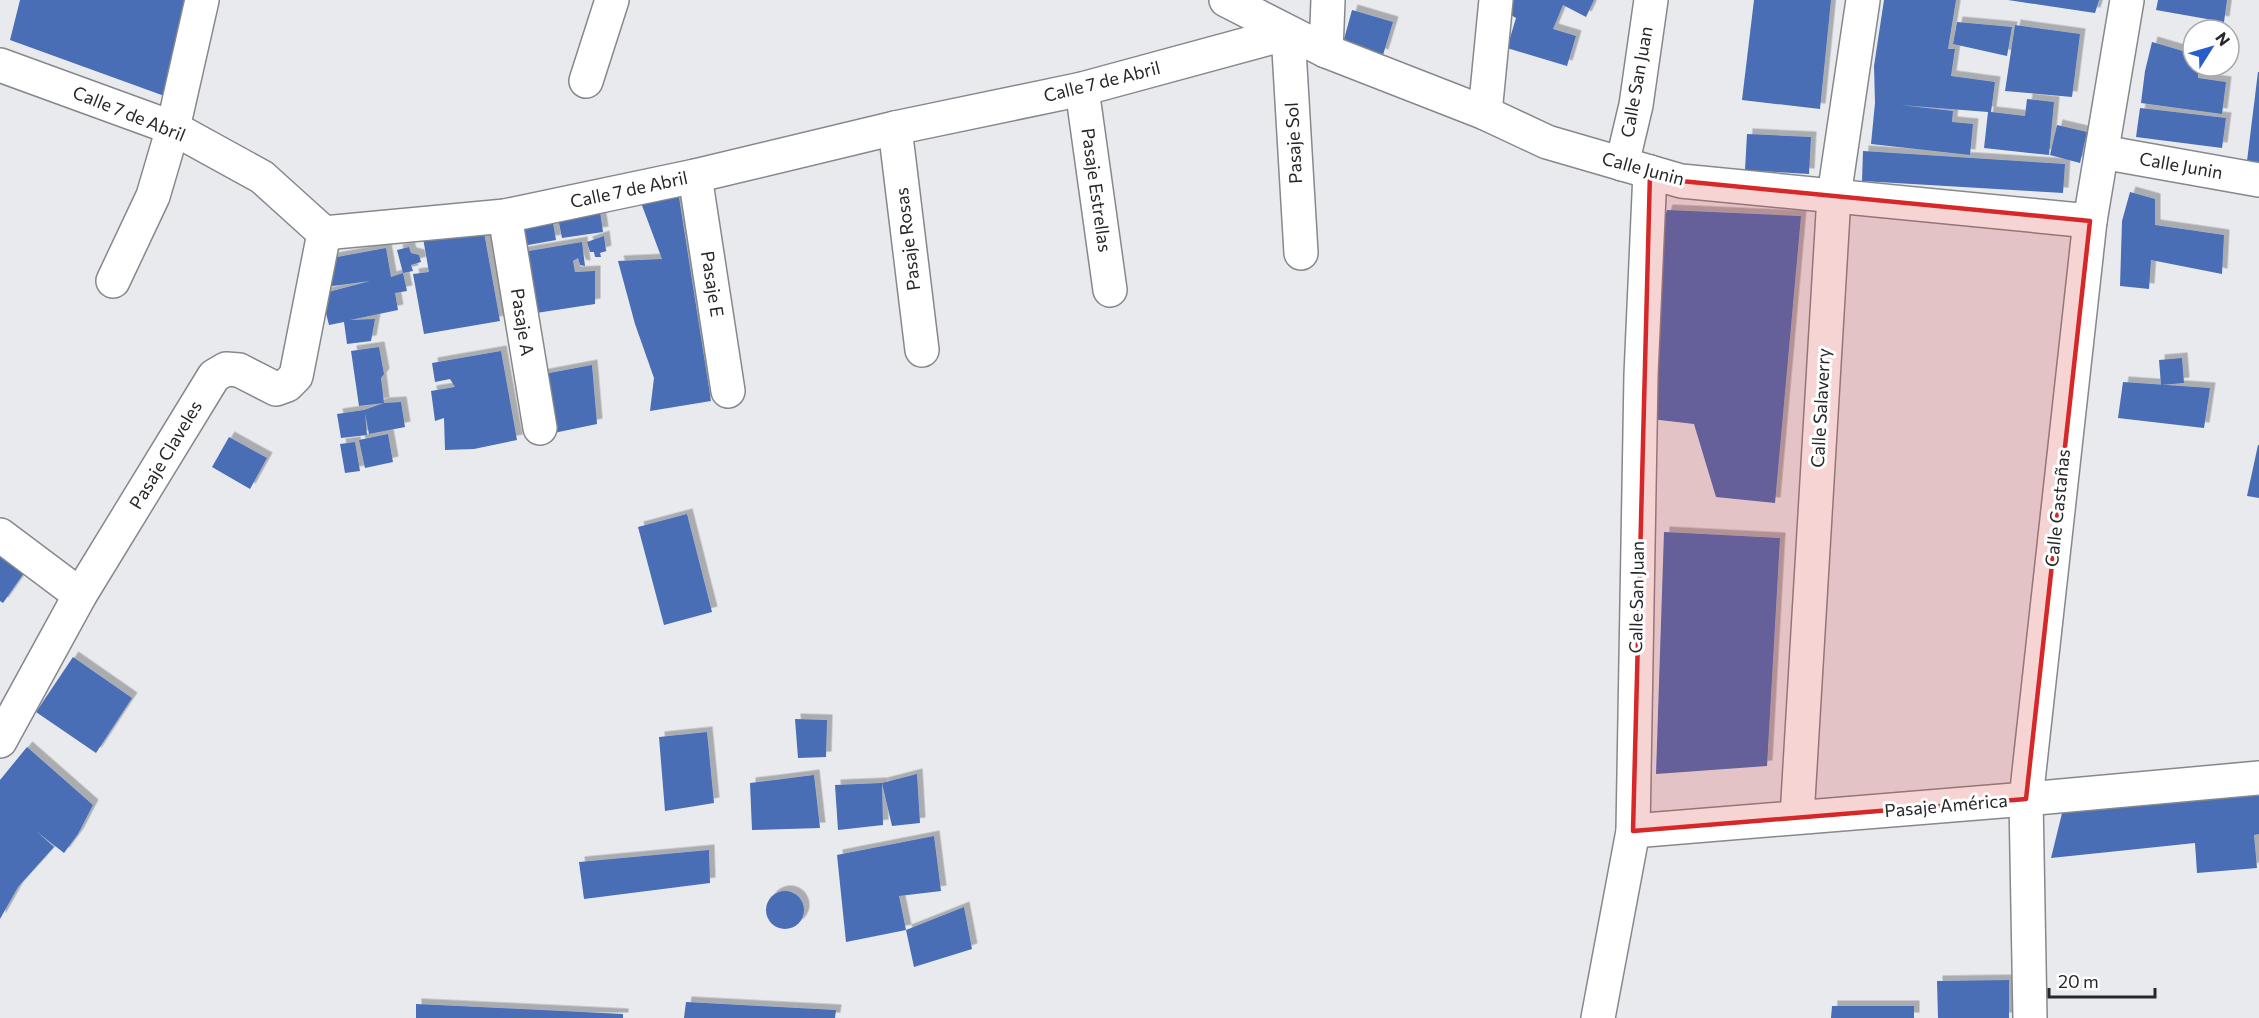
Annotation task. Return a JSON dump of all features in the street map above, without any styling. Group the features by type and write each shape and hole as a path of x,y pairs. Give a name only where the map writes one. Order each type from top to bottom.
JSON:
{"street":[{"path":"113,281 153,196 173,128 202,0"},
{"path":"586,81 612,0"},
{"name":"Calle Junin","path":"1226,0 1326,51 1485,113 1546,142 1681,182 2090,221"},
{"path":"1326,51 1328,0"},
{"path":"1485,113 1496,0"},
{"name":"Calle San Juan","path":"1598,1018 1633,831 1641,375 1636,105 1651,0"},
{"name":"Calle Salaverry","path":"1797,818 1834,196 1863,0"},
{"name":"Calle Castañas","path":"2030,1018 2026,799 2090,221 2127,0"},
{"name":"Calle 7 de Abril","path":"0,64 173,128 262,177 324,234 505,216 695,176 895,128 1082,89 1288,33"},
{"name":"Pasaje Sol","path":"1288,33 1301,254"},
{"name":"Pasaje Estrellas","path":"1082,89 1110,290"},
{"name":"Pasaje Rosas","path":"895,128 922,350"},
{"name":"Calle Junin","path":"2102,152 2259,180"},
{"name":"Pasaje E","path":"695,176 728,391"},
{"name":"Pasaje A","path":"505,216 540,428"},
{"name":"Pasaje Claveles","path":"0,741 80,595 214,376 226,369 239,370 276,389 287,385 296,376 324,234"},
{"path":"0,536 80,595"},
{"name":"Pasaje América","path":"1633,831 2259,778"}],"highlighted area":[{"path":"1650,172 1681,181 2090,221 2026,799 1633,831"}],"building":[{"path":"20,0 214,0 181,102 10,40"},
{"path":"1508,0 1594,0 1586,17 1563,5 1553,29 1576,36 1567,66 1507,48 1516,18 1504,11"},
{"path":"1754,0 1831,0 1820,109 1742,100"},
{"path":"1884,0 1956,0 1948,49 1955,49 1951,76 1995,82 1991,112 2025,116 2027,99 2054,102 2049,155 1984,148 1988,112 1900,105 1953,111 1952,122 1973,124 1970,155 1871,144 1875,103 1874,66"},
{"path":"2008,0 2099,0 2095,13"},
{"path":"2158,0 2227,0 2225,18 2201,18 2156,10"},
{"path":"1352,10 1393,22 1383,55 1343,43"},
{"path":"1957,22 2012,27 2007,56 1953,44"},
{"path":"2015,25 2080,34 2072,97 2005,91"},
{"path":"2152,42 2181,50 2181,78 2226,82 2222,114 2141,103"},
{"path":"2259,72 2259,162 2247,161"},
{"path":"2140,108 2226,118 2222,148 2136,137"},
{"path":"2057,125 2087,132 2080,163 2050,155"},
{"path":"1747,134 1811,137 1809,174 1745,170"},
{"path":"1863,151 2065,164 2063,193 1862,181"},
{"path":"678,191 711,401 650,411 654,378 635,324 618,261 662,259 637,192"},
{"path":"2130,192 2155,199 2155,225 2224,235 2222,274 2151,260 2149,289 2120,286 2122,221"},
{"path":"1667,210 1801,216 1775,503 1716,497 1694,424 1651,419 1654,252"},
{"path":"600,212 603,232 562,238 558,218"},
{"path":"553,223 556,240 517,247 514,229"},
{"path":"483,227 500,321 424,334 413,274 429,272 423,238"},
{"path":"604,236 606,251 600,253 601,257 595,257 594,252 590,252 587,242"},
{"path":"582,242 585,266 580,265 578,258 573,261 575,272 595,271 595,304 523,315 517,253"},
{"path":"409,247 411,253 419,255 421,262 411,265 413,271 403,273 397,250"},
{"path":"386,248 391,277 403,273 407,291 395,293 398,310 350,320 375,319 371,341 347,344 344,322 329,325 321,294 370,281 325,287 321,260"},
{"path":"379,347 384,374 381,378 384,403 359,406 351,351"},
{"path":"501,351 517,440 474,449 445,450 444,418 435,421 431,391 455,387 450,379 435,382 432,363"},
{"path":"2182,358 2184,383 2161,385 2159,360"},
{"path":"592,365 597,424 544,435 539,375"},
{"path":"2123,382 2210,388 2204,428 2118,418"},
{"path":"401,402 405,427 369,434 365,413 367,435 341,438 337,414 364,410 384,403"},
{"path":"388,434 393,462 365,468 359,440"},
{"path":"229,437 267,458 250,489 212,467"},
{"path":"355,442 360,471 345,473 340,444"},
{"path":"2259,445 2259,498 2247,496"},
{"path":"687,514 712,612 664,625 638,527"},
{"path":"1664,532 1780,538 1767,766 1656,774"},
{"path":"0,557 24,573 3,603 0,601"},
{"path":"73,657 132,698 96,753 36,712"},
{"path":"795,719 827,720 826,757 798,758"},
{"path":"707,732 714,803 665,811 659,737"},
{"path":"27,747 93,805 78,834 64,853 36,831 54,847 18,887 0,919 0,780"},
{"path":"917,774 920,823 892,826 882,783"},
{"path":"814,775 820,828 752,830 750,783"},
{"path":"882,783 883,825 838,830 835,785"},
{"path":"2259,788 2259,834 2254,835 2257,868 2197,873 2195,843 2051,858 2064,805"},
{"path":"934,836 941,891 899,896 906,930 846,942 837,855"},
{"path":"709,850 710,883 584,899 579,862"},
{"path":"785,891 798,897 804,910 798,923 785,929 772,923 766,910 772,897"},
{"path":"964,907 972,949 914,967 906,930"},
{"path":"2009,980 2009,1018 1938,1018 1937,981"},
{"path":"686,1002 836,1010 835,1018 684,1018"},
{"path":"416,1004 623,1014 623,1018 416,1018"},
{"path":"1832,1006 1914,1006 1914,1018 1831,1018"}]}
